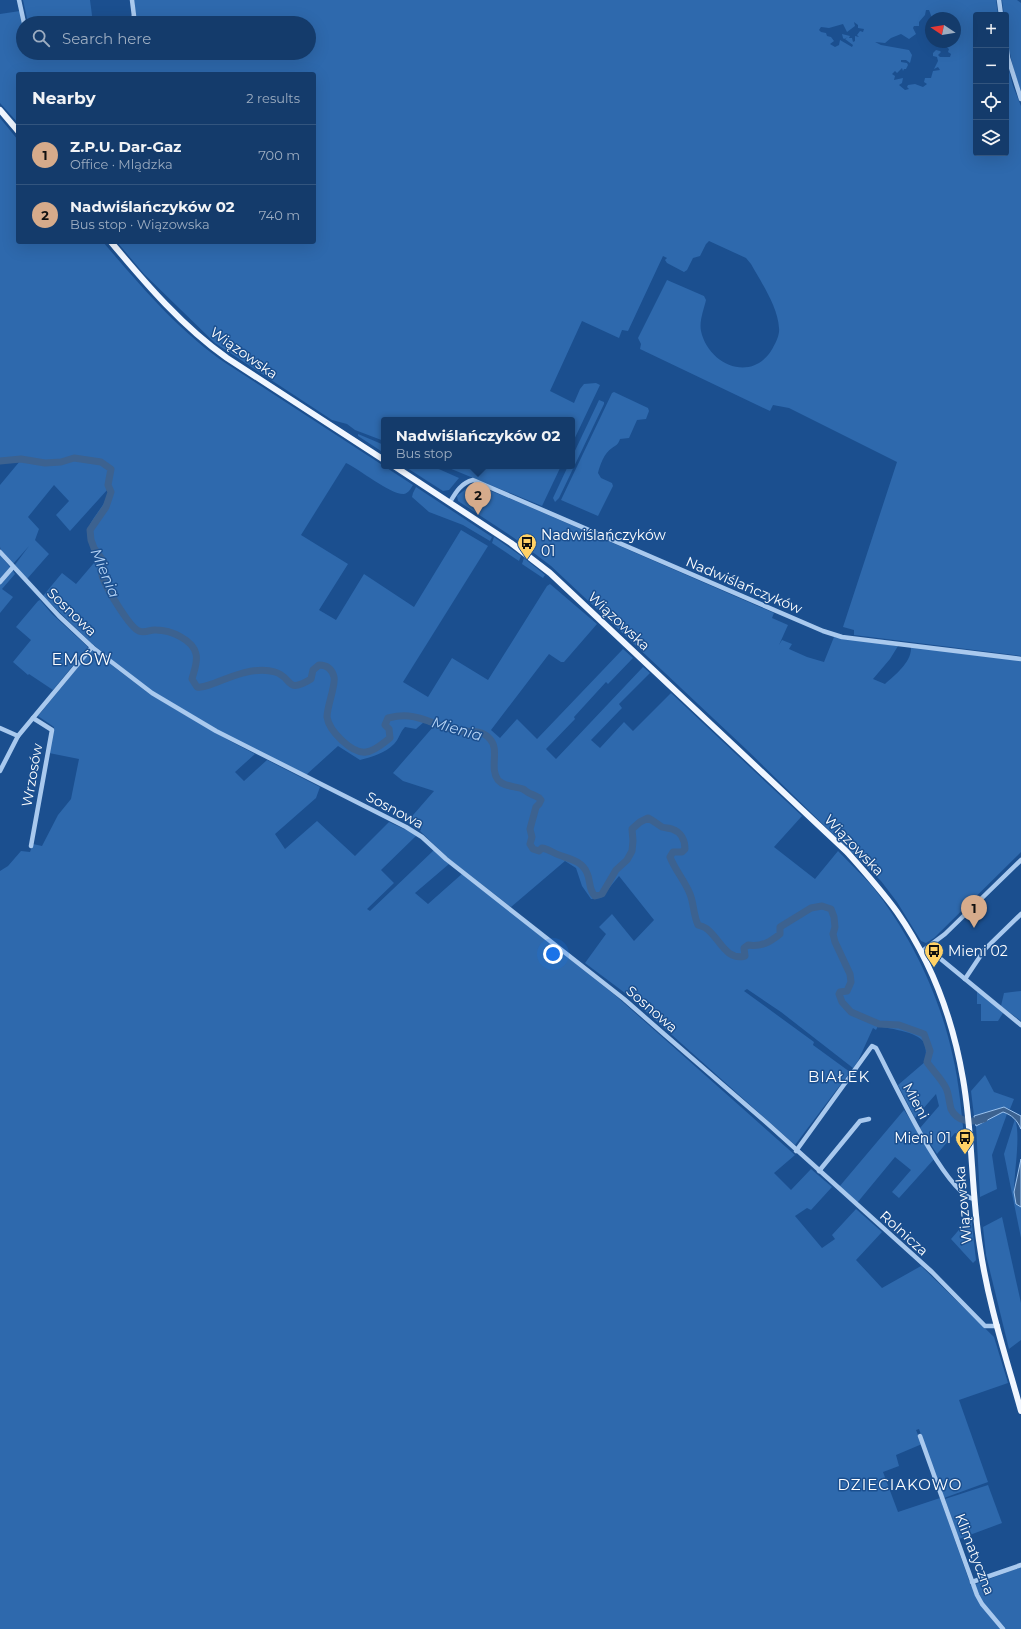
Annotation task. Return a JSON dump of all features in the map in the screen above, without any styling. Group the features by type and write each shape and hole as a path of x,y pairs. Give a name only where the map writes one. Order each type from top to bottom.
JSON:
{"main road":[{"path":"0,110 16,129"},
{"name":"Wiązowska","path":"113,244 151,289 206,342 381,458"},
{"name":"Wiązowska","path":"399,469 511,543 550,573 847,852 875,883 898,913 921,952 938,987 950,1022 963,1079 981,1259 1021,1411"}],"street":[{"path":"19,0 22,16"},
{"path":"132,0 134,16"},
{"path":"999,0 1001,12"},
{"path":"1007,48 1012,71 1021,99"},
{"name":"Nadwiślańczyków","path":"450,502 460,487 473,480 823,631 868,640 1021,659"},
{"name":"Sosnowa","path":"0,552 59,616 92,647 152,693 216,731 406,827 422,837 446,859 624,999 796,1151"},
{"path":"0,582 13,566"},
{"path":"0,771 18,736 92,647"},
{"name":"Wrzosów","path":"31,846 52,730 33,718"},
{"path":"0,728 18,736"},
{"path":"921,952 945,934 1021,860"},
{"path":"965,979 985,949 1021,914"},
{"path":"929,947 931,951 1021,1025"},
{"name":"Mieni","path":"796,1151 872,1046 876,1048 909,1113 941,1166 956,1186 967,1197 974,1199"},
{"path":"819,1172 860,1121 869,1119"},
{"name":"Rolnicza","path":"796,1151 932,1272 985,1326 998,1326"},
{"name":"Klimatyczna","path":"920,1436 972,1582 982,1604 1003,1629"},
{"path":"972,1582 1021,1565"}],"shaded area":[{"path":"23,0 90,0 92,16 26,16"},
{"path":"134,0 996,0 998,12 973,12 973,156 1009,156 1009,71 1021,106 1021,656 854,635 854,630 843,627 897,462 789,408 773,405 770,411 640,349 641,344 638,338 667,280 704,296 706,300 701,319 701,331 705,343 712,353 731,365 741,367 752,366 762,361 771,351 778,337 778,320 776,312 764,287 746,258 709,241 700,256 693,258 687,270 684,272 667,263 665,260 667,258 663,256 628,331 622,330 619,338 582,321 550,391 574,403 580,389 584,384 596,383 600,385 575,438 575,417 381,417 381,440 355,430 347,424 332,420 215,343 144,274 119,244 316,244 316,72 16,72 16,121 0,103 0,14 20,11 21,16 16,16 16,60 316,60 316,16 136,16","holes":["926,10 929,10 930,12 961,12 961,48 948,48 948,52 951,54 950,57 940,57 938,55 941,52 936,50 933,53 933,56 937,57 938,61 934,69 938,67 940,70 933,71 931,78 925,78 924,82 927,84 923,87 915,84 908,85 907,87 909,89 905,90 899,85 902,83 903,78 894,80 895,76 892,74 895,71 897,73 902,68 903,71 906,69 908,65 907,63 901,62 901,60 906,60 910,63 912,55 909,50 881,45 875,42 885,43 891,38 901,34 909,39 916,34 913,28 914,26 919,26 919,22 925,15","854,22 858,25 858,28 864,29 863,32 860,31 857,35 859,37 855,36 855,41 853,42 852,38 849,38 850,36 842,34 844,39 848,37 845,39 853,45 852,47 840,40 839,45 835,47 830,44 834,41 831,37 819,30 821,27 829,28 843,24 847,32 855,26"]},
{"path":"1002,0 1017,0 1021,3 1021,91 1010,54 1009,12 1004,12"},
{"path":"0,118 16,138 16,244 105,244 131,275 176,323 209,351 381,464 381,469 388,469 413,485 406,493 398,493 383,486 346,463 301,535 348,564 319,610 336,620 364,574 414,607 461,530 488,546 403,682 428,697 452,658 488,680 547,586 550,584 597,624 564,662 561,662 549,654 491,730 500,738 517,719 537,739 623,649 633,658 608,684 606,682 574,717 575,719 546,749 556,759 643,667 650,673 619,704 622,708 591,740 600,748 624,722 633,731 671,693 802,816 774,847 815,879 838,851 872,886 899,925 932,989 953,1057 964,1135 955,1133 937,1154 920,1128 939,1106 936,1094 915,1118 898,1085 926,1061 925,1045 918,1037 905,1032 878,1026 876,1030 873,1028 858,1061 853,1068 781,1012 747,989 744,991 814,1042 813,1045 850,1072 795,1145 625,993 585,963 606,934 599,927 612,914 634,941 654,920 619,876 601,898 591,899 582,886 576,868 565,861 511,907 448,858 420,831 421,829 407,822 434,791 403,781 393,773 433,727 424,722 416,729 405,727 396,742 387,750 365,759 360,760 338,746 306,775 228,736 152,691 91,643 43,596 62,573 76,584 99,557 91,547 88,538 88,530 104,503 108,489 70,531 56,515 69,501 54,485 28,517 39,529 35,540 49,554 27,579 14,566 29,546 13,564 0,547 0,485 20,461 0,463"},
{"path":"614,392 648,408 649,411 646,419 637,420 629,438 620,439 618,444 609,450 603,459 598,473 601,478 612,483 613,486 598,516 561,500 612,393"},
{"path":"599,400 604,402 575,465 575,451"},
{"path":"358,434 381,444 381,451 358,436"},
{"path":"409,469 439,469 459,478 449,490 443,491"},
{"path":"451,469 560,469 542,506"},
{"path":"567,469 573,469 559,498 555,502 553,498"},
{"path":"416,487 492,537 490,541 463,525 429,512 412,497"},
{"path":"468,487 481,487 516,501 774,613 772,618 788,625 779,645 782,640 792,644 789,649 807,657 824,662 834,637 898,646 890,659 873,679 885,684 906,663 911,653 911,647 1021,661 1021,852 934,938 926,943 921,941 897,902 881,881 747,750 551,566 514,538 458,501 457,496"},
{"path":"494,537 521,556 519,561 492,543"},
{"path":"0,555 10,567 0,579"},
{"path":"524,558 545,575 543,578 522,564"},
{"path":"12,569 15,574 2,589 13,597 0,613 0,583"},
{"path":"40,600 52,614 88,647 53,690 29,674 28,675 13,662 31,640 16,627"},
{"path":"92,650 151,695 255,754 235,772 244,781 267,760 320,787 316,798 275,834 285,849 317,821 355,856 389,822 417,835 381,870 394,883 367,909 370,911 434,850 449,864 415,893 428,904 463,873 616,996 795,1155 774,1173 791,1190 811,1169 832,1187 811,1210 807,1208 795,1216 822,1248 835,1239 832,1235 856,1209 882,1232 856,1260 882,1288 921,1266 994,1337 1008,1383 959,1400 988,1482 944,1498 919,1429 916,1430 922,1444 896,1455 899,1466 883,1472 898,1512 940,1498 971,1586 1021,1567 1021,1629 0,1629 0,871 8,866 21,851 30,852 33,844 42,846 58,815 71,799 79,759 49,753 54,727 38,716"},
{"path":"977,990 1003,1013 998,1021 981,1021 981,1004 977,1004"},
{"path":"1021,991 1021,1021 1001,1006 1004,993"},
{"path":"985,1075 994,1092 1014,1099 1010,1109 1004,1107 974,1116 971,1091"},
{"path":"1004,1107 1021,1116 1021,1129 1014,1118 1003,1112 976,1126 974,1116"},
{"path":"904,1110 935,1158 899,1198 892,1192 911,1170 895,1157 857,1203 839,1187"},
{"path":"1003,1112 1007,1114 992,1155 997,1189 980,1197 976,1126"},
{"path":"1015,1119 1017,1126 1017,1144 1014,1193 1016,1204 1021,1207 1021,1238 1004,1154"},
{"path":"1021,1159 1021,1207 1016,1204 1014,1192"},
{"path":"971,1216 976,1260 973,1263 951,1239"},
{"path":"1002,1217 1021,1303 1021,1340 1009,1349 986,1255 983,1227"},
{"path":"988,1485 1002,1523 959,1539 945,1499"}],"waterway":[{"name":"Mienia","path":"0,461 21,459 45,463 61,462 74,458 101,462 111,469 108,485 111,492 106,507 90,530 94,548 104,562 102,575 107,588 118,606 139,631 146,632 162,630 174,634 191,644 196,654 196,666 192,679 197,687 206,686 229,677 260,670 268,670 281,674 290,683 297,685 311,679 313,670 319,665 322,665 329,668 334,677 334,685 327,712 329,723 332,729 342,740 360,752 373,750 390,738 389,729 385,725 388,718 399,716 416,717 459,731 480,732 487,736 493,743 495,754 494,770 498,780 506,785 523,789 541,800 536,807 530,829 532,837 530,844 533,849 539,851 542,848 549,850 579,863 587,873 591,891 595,896 602,894 616,870 627,860 632,851 632,829 640,822 648,818 662,827 678,832 684,842 685,849 682,852 673,852 670,857 690,894 698,925 707,929 728,952 738,957 745,956 744,948 748,945 762,945 773,939 780,934 780,927 811,908 822,906 831,909 834,917 835,927 833,934 835,942 850,974 851,982 847,991 840,992 839,994 842,1002 851,1012 879,1024 899,1025 924,1034 930,1051 927,1062 946,1088 951,1109 957,1117 961,1119 970,1121 984,1119"}],"place":[{"name":"Nadwiślańczyków 02","path":"478,515"},
{"name":"Nadwiślańczyków 01","path":"527,560"},
{"name":"Z.P.U. Dar-Gaz","path":"974,928"},
{"name":"Mieni 02","path":"934,968"},
{"name":"Mieni 01","path":"965,1155"}],"district":[{"name":"EMÓW","path":"82,659"},
{"name":"BIAŁEK","path":"839,1077"},
{"name":"DZIECIAKOWO","path":"900,1485"}]}
